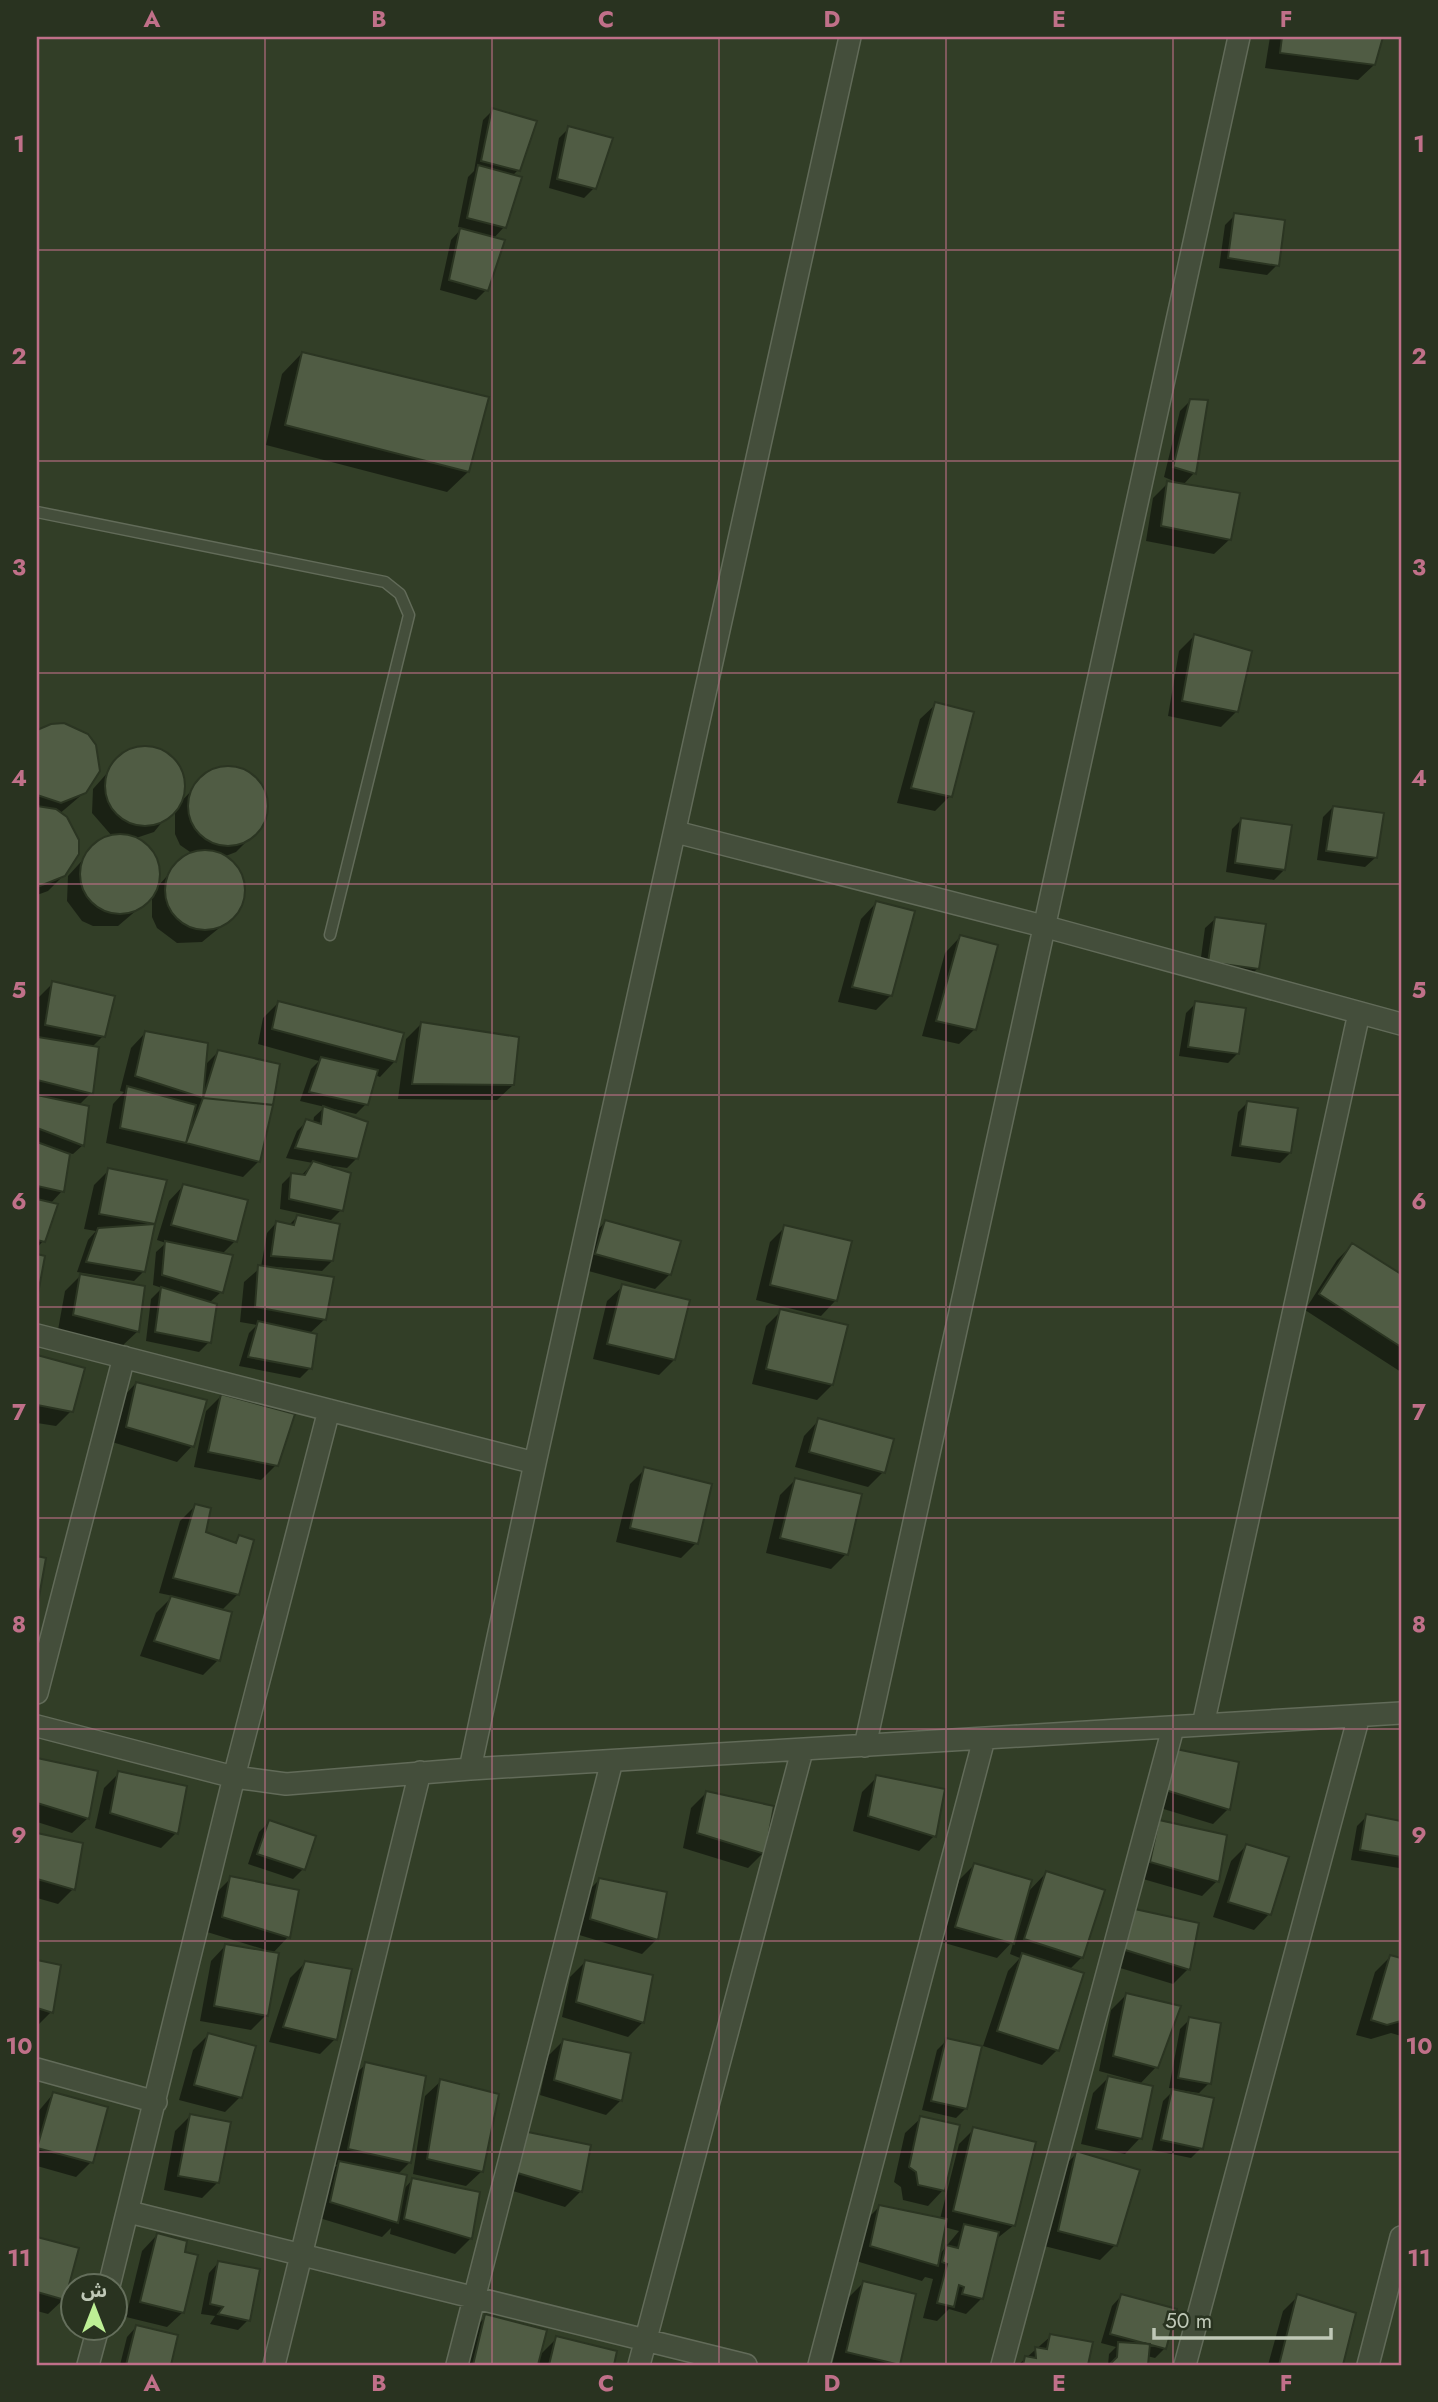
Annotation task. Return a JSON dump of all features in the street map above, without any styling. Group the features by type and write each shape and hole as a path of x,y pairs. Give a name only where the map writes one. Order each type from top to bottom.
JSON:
{"street":[{"path":"470,1769 850,37"},
{"path":"865,1746 1238,37"},
{"path":"676,832 1043,926 1401,1024"},
{"path":"1203,1725 1359,1013"},
{"path":"37,1335 535,1463"},
{"path":"37,1693 124,1357"},
{"path":"113,2272 234,1777 329,1410"},
{"path":"37,1726 234,1777 286,1784 420,1772 1401,1713"},
{"path":"1185,2365 1359,1716"},
{"path":"1002,2365 1173,1728"},
{"path":"819,2365 984,1739"},
{"path":"639,2365 802,1751"},
{"path":"457,2365 612,1761"},
{"path":"274,2365 420,1772"},
{"path":"37,2070 156,2102"},
{"path":"129,2212 746,2365"},
{"path":"1368,2365 1401,2237"},
{"path":"88,2365 94,2342"}],"lane":[{"path":"37,512 386,582 400,594 409,615 330,935"}],"building":[{"path":"1282,37 1383,37 1375,65 1280,53"},
{"path":"492,108 537,121 520,171 481,161"},
{"path":"568,126 613,138 596,189 557,179"},
{"path":"478,165 522,177 506,228 467,218"},
{"path":"1234,213 1285,220 1279,266 1228,258"},
{"path":"460,228 505,240 488,291 449,280"},
{"path":"302,352 489,397 469,472 285,425"},
{"path":"1190,399 1208,400 1196,474 1173,467"},
{"path":"1167,481 1240,493 1231,540 1161,526"},
{"path":"1194,634 1252,651 1238,712 1182,701"},
{"path":"935,702 974,712 952,797 911,788"},
{"path":"64,723 88,734 96,745 100,771 86,793 61,803 37,795 37,730 51,724"},
{"path":"145,746 160,749 173,758 182,771 185,786 182,801 173,814 160,823 145,826 130,823 117,814 108,801 105,786 108,771 117,758 130,749"},
{"path":"228,766 243,769 256,778 265,791 268,806 265,821 256,834 243,843 228,846 213,843 200,834 191,821 188,806 191,791 200,778 213,769"},
{"path":"37,806 56,809 67,817 79,840 79,854 65,876 40,886 37,885"},
{"path":"1333,806 1384,813 1377,858 1326,851"},
{"path":"1241,818 1292,825 1285,870 1235,863"},
{"path":"120,834 135,837 148,846 157,859 160,874 157,889 148,902 135,911 120,914 105,911 92,902 83,889 80,874 83,859 92,846 105,837"},
{"path":"205,850 220,853 233,862 242,875 245,890 242,905 233,918 220,927 205,930 190,927 177,918 168,905 165,890 168,875 177,862 190,853"},
{"path":"876,901 915,911 892,996 852,987"},
{"path":"1215,917 1266,924 1259,969 1208,962"},
{"path":"960,935 998,945 976,1030 936,1021"},
{"path":"52,981 115,996 105,1037 45,1025"},
{"path":"278,1001 404,1033 396,1062 272,1029"},
{"path":"1195,1001 1246,1008 1239,1054 1188,1047"},
{"path":"421,1022 519,1037 514,1085 412,1084"},
{"path":"145,1031 208,1043 203,1098 135,1076"},
{"path":"38,1037 99,1047 93,1094 37,1080"},
{"path":"218,1050 280,1064 273,1105 203,1098"},
{"path":"321,1057 378,1070 368,1105 309,1092"},
{"path":"127,1086 196,1105 186,1143 120,1128"},
{"path":"37,1095 89,1106 84,1146 37,1128"},
{"path":"203,1098 273,1105 260,1162 186,1143"},
{"path":"1247,1101 1298,1108 1291,1153 1240,1146"},
{"path":"323,1106 368,1122 358,1159 295,1148 306,1119 321,1124"},
{"path":"37,1142 70,1154 64,1192 37,1186"},
{"path":"313,1161 351,1173 343,1211 289,1199 291,1173 305,1175"},
{"path":"108,1168 167,1180 155,1224 99,1214"},
{"path":"183,1184 248,1200 237,1242 171,1225"},
{"path":"37,1199 58,1204 45,1242 37,1240"},
{"path":"297,1215 340,1224 333,1261 271,1256 276,1221 294,1225"},
{"path":"605,1220 681,1241 671,1275 595,1254"},
{"path":"155,1224 145,1272 86,1262 98,1228"},
{"path":"784,1225 852,1241 837,1301 770,1285"},
{"path":"165,1241 233,1255 223,1293 162,1275"},
{"path":"1352,1243 1401,1274 1401,1347 1319,1294"},
{"path":"37,1254 45,1256 37,1299"},
{"path":"258,1265 334,1277 326,1320 255,1307"},
{"path":"80,1274 145,1286 139,1332 73,1315"},
{"path":"622,1284 690,1300 675,1360 607,1344"},
{"path":"161,1287 217,1304 211,1343 155,1332"},
{"path":"780,1309 848,1325 833,1385 766,1369"},
{"path":"258,1321 317,1334 312,1369 248,1357"},
{"path":"37,1355 85,1368 73,1412 37,1405"},
{"path":"136,1382 207,1400 194,1447 126,1427"},
{"path":"221,1394 295,1414 278,1466 208,1452"},
{"path":"818,1418 894,1439 885,1473 809,1452"},
{"path":"644,1467 712,1484 698,1544 630,1528"},
{"path":"795,1478 862,1494 848,1555 780,1538"},
{"path":"195,1504 211,1508 206,1532 236,1543 239,1535 254,1540 239,1595 173,1578"},
{"path":"37,1556 46,1558 37,1608"},
{"path":"171,1596 232,1612 220,1661 154,1641"},
{"path":"1171,1748 1239,1762 1230,1810 1162,1789"},
{"path":"37,1758 98,1771 89,1819 37,1803"},
{"path":"118,1771 187,1786 178,1834 110,1813"},
{"path":"876,1775 945,1789 936,1837 868,1816"},
{"path":"706,1791 774,1806 765,1854 697,1833"},
{"path":"1366,1814 1401,1821 1401,1857 1360,1850"},
{"path":"269,1820 316,1836 305,1870 257,1854"},
{"path":"1159,1820 1227,1835 1219,1882 1150,1862"},
{"path":"37,1833 83,1843 75,1890 37,1879"},
{"path":"1246,1844 1289,1857 1271,1915 1228,1902"},
{"path":"974,1863 1032,1880 1014,1944 955,1927"},
{"path":"1046,1871 1105,1890 1083,1958 1024,1939"},
{"path":"230,1876 299,1890 290,1938 222,1917"},
{"path":"599,1878 667,1892 658,1940 590,1919"},
{"path":"1130,1908 1199,1923 1190,1970 1122,1949"},
{"path":"225,1944 279,1953 268,2016 214,2006"},
{"path":"1022,1953 1084,1973 1059,2051 997,2031"},
{"path":"1390,1955 1401,1958 1401,2021 1387,2025 1371,2020"},
{"path":"37,1960 61,1965 53,2013 37,2008"},
{"path":"585,1960 653,1975 644,2023 576,2002"},
{"path":"305,1961 352,1969 337,2040 283,2027"},
{"path":"1126,1993 1181,2006 1158,2068 1113,2056"},
{"path":"1189,2017 1221,2023 1211,2084 1178,2078"},
{"path":"208,2033 256,2046 242,2098 194,2085"},
{"path":"946,2038 982,2046 967,2109 931,2101"},
{"path":"563,2039 631,2053 622,2101 554,2080"},
{"path":"365,2062 426,2076 411,2163 348,2149"},
{"path":"1108,2076 1153,2086 1142,2139 1096,2129"},
{"path":"440,2079 499,2094 483,2172 427,2159"},
{"path":"1172,2089 1214,2098 1203,2149 1161,2140"},
{"path":"53,2092 108,2107 93,2163 37,2148"},
{"path":"190,2114 231,2122 219,2183 178,2176"},
{"path":"920,2116 960,2125 945,2191 918,2185 916,2172 909,2167"},
{"path":"973,2127 1036,2142 1015,2226 953,2211"},
{"path":"523,2131 591,2145 582,2192 514,2172"},
{"path":"1076,2151 1140,2170 1117,2246 1058,2231"},
{"path":"339,2161 407,2175 398,2223 330,2202"},
{"path":"412,2178 480,2192 472,2239 404,2219"},
{"path":"879,2205 947,2219 938,2266 870,2246"},
{"path":"964,2224 999,2232 983,2299 962,2294 964,2287 959,2285 954,2307 937,2303 947,2264 942,2262 946,2245 958,2248"},
{"path":"157,2233 187,2241 185,2252 198,2255 184,2313 140,2302"},
{"path":"37,2237 79,2248 73,2272 60,2272 60,2299 37,2292"},
{"path":"218,2261 260,2269 250,2321 218,2314 223,2307 210,2304"},
{"path":"863,2281 916,2294 900,2365 846,2352"},
{"path":"1121,2294 1177,2309 1166,2349 1110,2334"},
{"path":"1297,2294 1356,2313 1343,2365 1279,2365"},
{"path":"485,2314 547,2330 538,2365 473,2365"},
{"path":"136,2325 178,2335 171,2365 126,2365"},
{"path":"1050,2334 1093,2342 1088,2365 1023,2365 1025,2356 1036,2358 1035,2347 1047,2349"},
{"path":"556,2336 617,2351 614,2365 549,2365"},
{"path":"1118,2342 1150,2344 1148,2365 1109,2365 1117,2357"}]}
